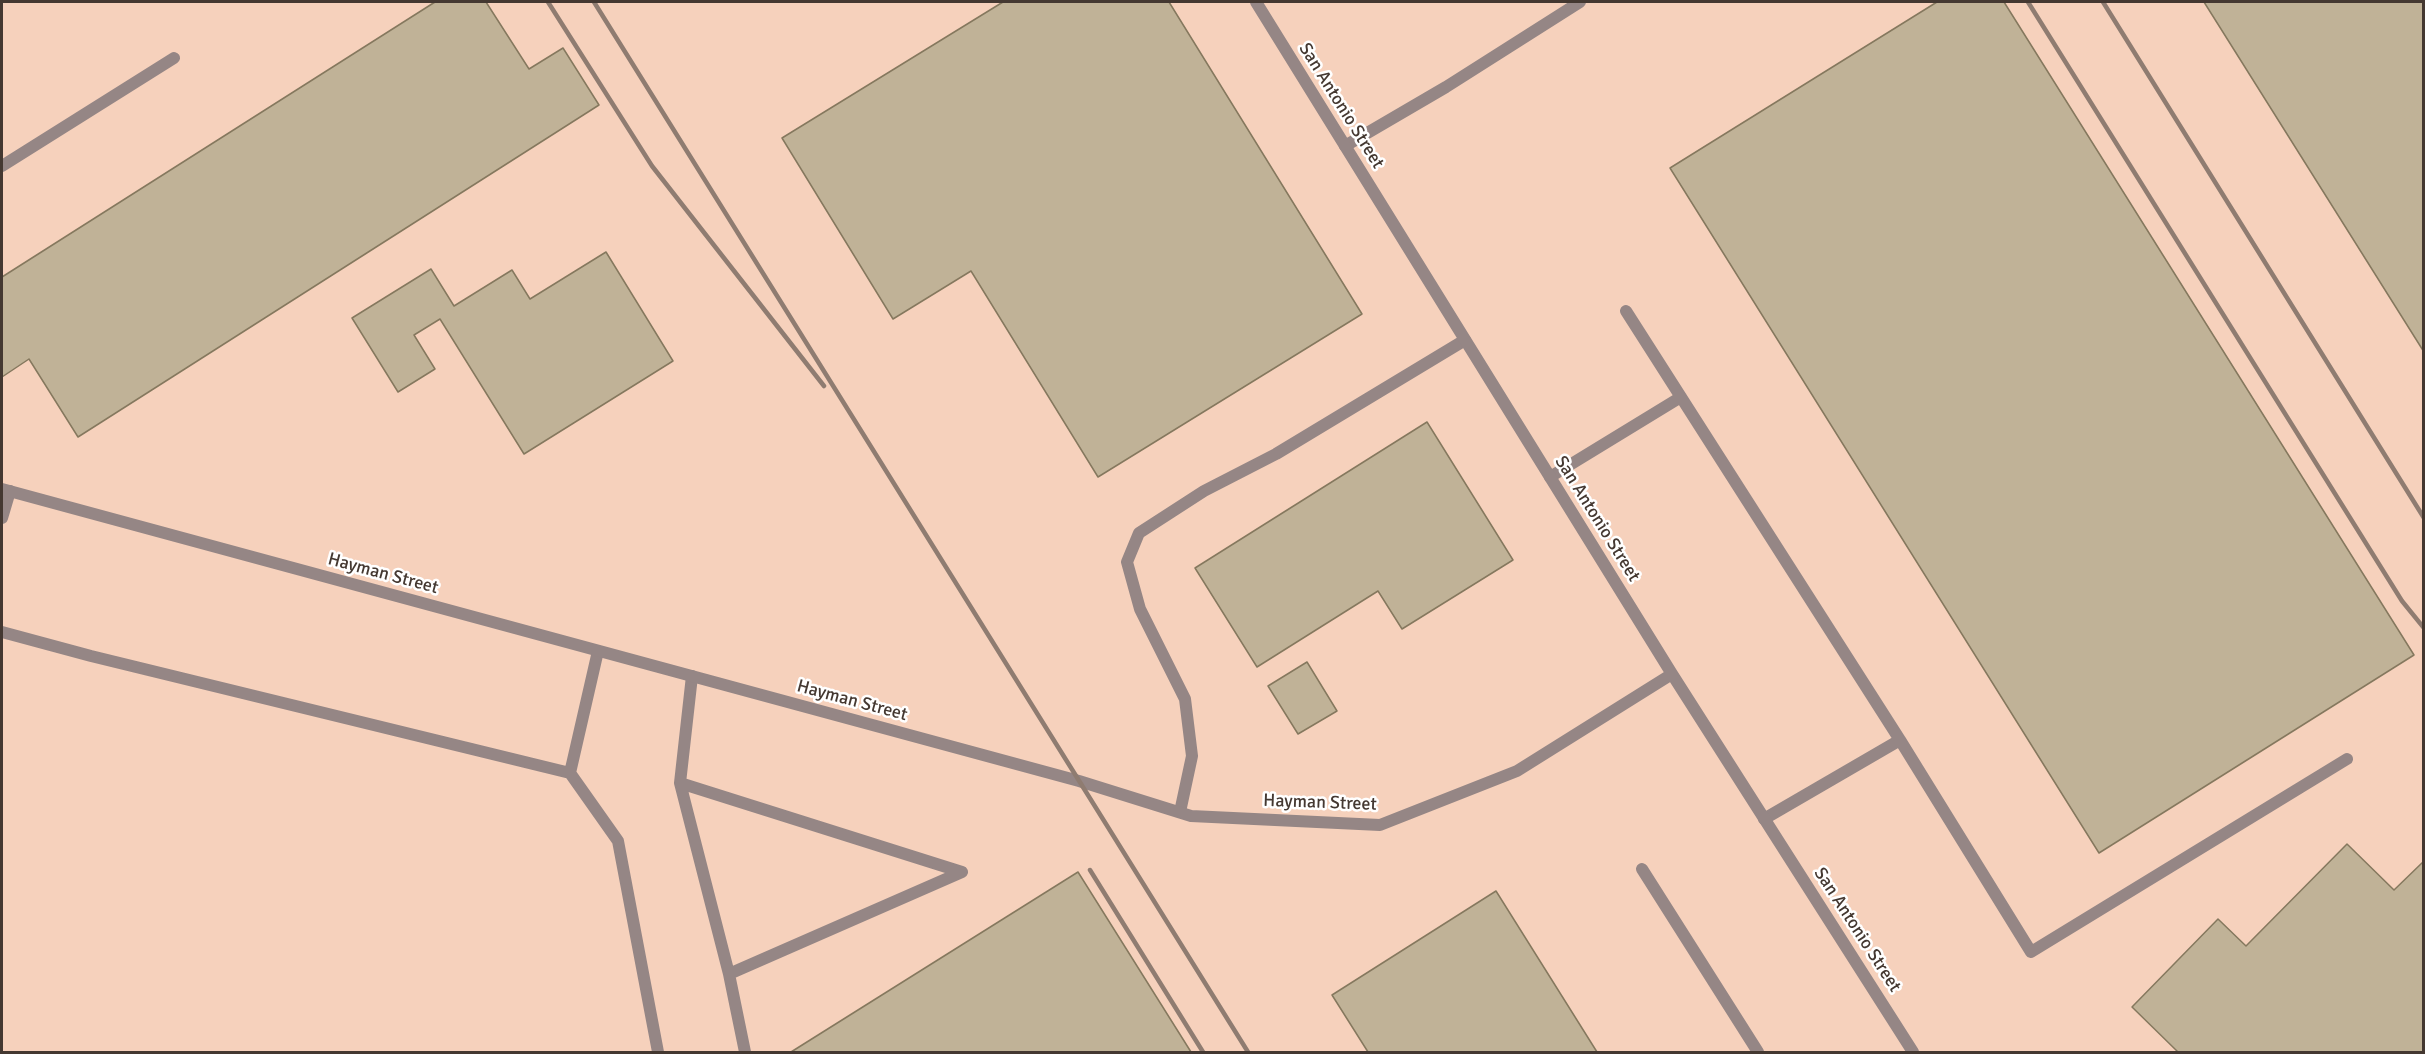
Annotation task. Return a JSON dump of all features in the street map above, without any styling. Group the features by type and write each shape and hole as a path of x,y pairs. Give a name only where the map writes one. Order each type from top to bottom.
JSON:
{"street":[{"name":"San Antonio Street","path":"1256,2 1672,674 1913,1053"},
{"path":"1345,146 1446,87 1580,2"},
{"path":"2,166 174,58"},
{"path":"1626,311 1900,740 2031,952 2348,759"},
{"path":"1180,812 1192,756 1185,699 1140,609 1129,572 1127,562 1139,533 1204,490 1276,454 1465,340"},
{"path":"1550,477 1681,397"},
{"path":"2,518 6,490"},
{"name":"Hayman Street","path":"6,490 1068,778 1191,816 1380,825 1517,771 1672,674"},
{"path":"2,632 102,659 570,773 618,841 658,1053"},
{"path":"570,773 598,651"},
{"path":"692,676 680,783 729,974 745,1053"},
{"path":"1764,819 1900,740"},
{"path":"680,783 962,872 729,974"},
{"path":"1642,869 1758,1053"}],"shaded area":[{"path":"2,2 2423,2 2423,1052 2,1052"}],"building":[{"path":"435,2 486,2 529,69 563,48 599,105 78,437 29,359 2,377 2,277"},
{"path":"1003,2 1169,2 1362,314 1098,477 971,271 893,319 782,138"},
{"path":"1937,2 2004,2 2414,655 2099,853 1670,168"},
{"path":"2204,2 2424,2 2424,352"},
{"path":"606,252 673,361 524,454 440,319 414,335 435,369 398,392 352,318 431,269 454,306 512,270 530,299"},
{"path":"1427,422 1513,560 1402,629 1378,591 1257,667 1195,568"},
{"path":"1307,662 1337,711 1298,734 1268,686"},
{"path":"2347,844 2394,890 2424,861 2424,1052 2178,1052 2132,1007 2218,919 2246,946"},
{"path":"1078,872 1191,1052 791,1052"},
{"path":"1496,891 1597,1052 1368,1052 1332,995"}],"railway":[{"path":"548,2 652,166 824,386"},
{"path":"594,2 1248,1052"},
{"path":"2028,2 2402,601 2424,628"},
{"path":"2103,2 2424,518"},
{"path":"1090,870 1203,1052"}]}
